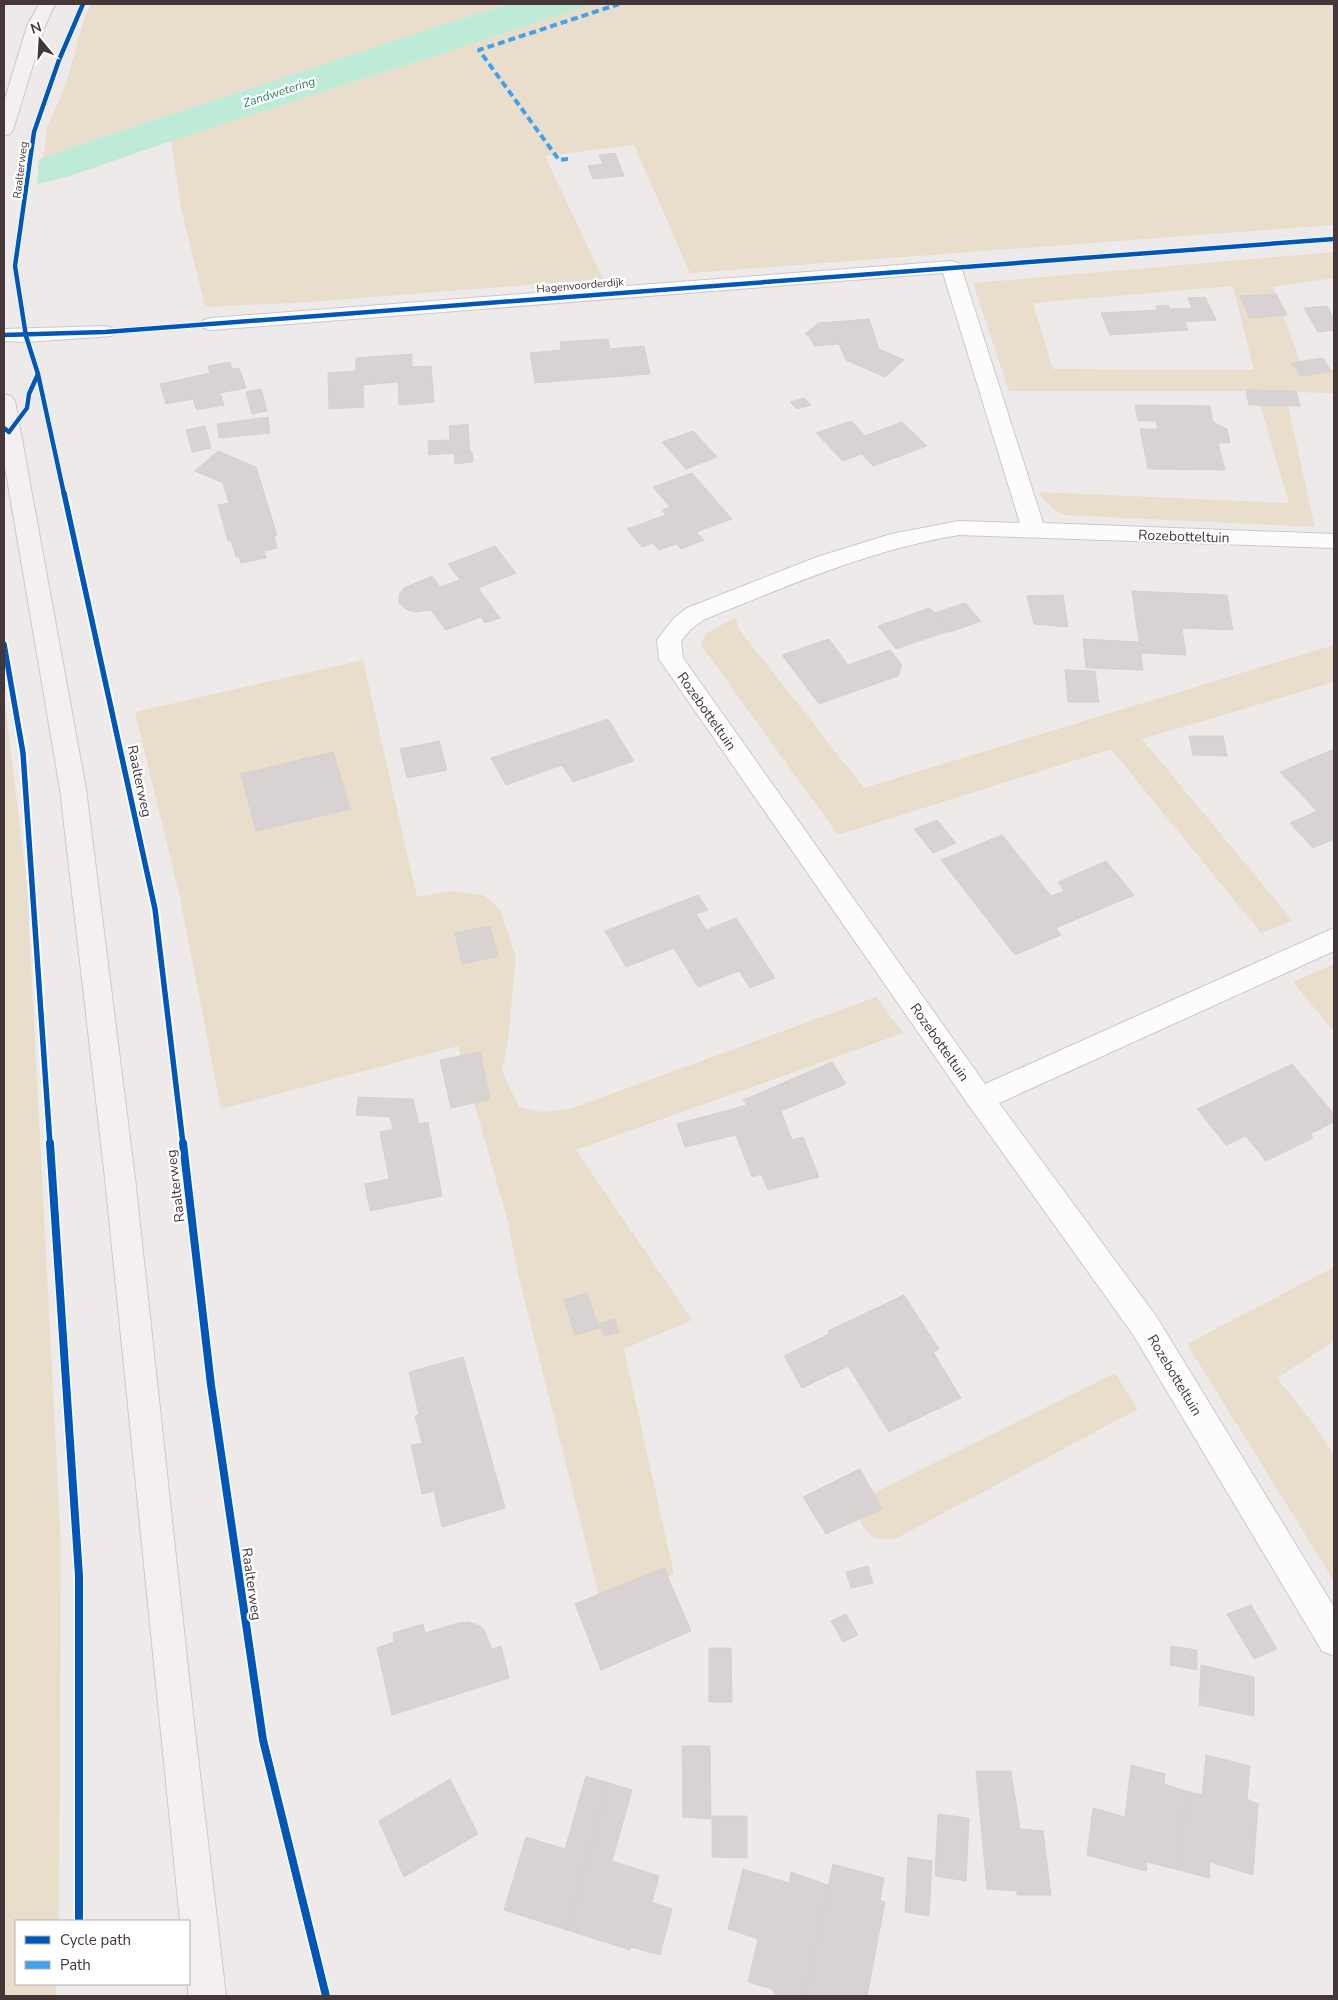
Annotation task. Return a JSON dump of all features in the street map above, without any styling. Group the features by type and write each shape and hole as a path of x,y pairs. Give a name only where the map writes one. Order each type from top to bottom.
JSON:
{"main road":[{"name":"Raalterweg","path":"4,130 36,26 47,4"},
{"path":"4,401 73,789 120,1178 175,1714 207,1996"}],"street":[{"name":"Hagenvoorderdijk","path":"211,324 950,267 1034,531"},
{"path":"4,334 26,336 105,332"},
{"name":"Rozebotteltuin","path":"1334,541 959,528 927,532 874,545 695,614 682,624 669,640 671,659 980,1099 1145,1326 1334,1639"},
{"path":"980,1099 1334,939"}],"shaded area":[{"path":"92,4 507,4 81,144 43,160 47,129 66,83 86,13"},
{"path":"595,4 1334,4 1334,225 690,273 634,145 545,156 603,279 310,302 205,307 181,208 171,141"},
{"path":"1334,252 1334,278 1273,287 1303,370 1334,370 1334,393 1285,392 1315,527 1064,515 1056,510 1047,503 1039,492 1289,503 1256,391 1009,391 973,283","holes":["1233,286 1254,370 1053,369 1033,303"]},
{"path":"736,617 738,628 864,788 1334,645 1334,682 1142,739 1293,921 1261,933 1111,749 838,835 701,645 705,634"},
{"path":"363,660 417,897 452,891 483,895 500,909 516,957 508,1042 502,1071 519,1107 542,1112 570,1109 876,997 903,1033 576,1150 692,1320 624,1349 674,1574 601,1604 518,1274 508,1222 458,1046 221,1109 180,898 135,712"},
{"path":"4,694 27,885 61,1545 59,1920 15,1920 15,1985 56,1985 56,1996 4,1996"},
{"path":"1334,964 1334,1032 1293,982"},
{"path":"1334,1267 1334,1341 1277,1378 1314,1424 1334,1456 1334,1581 1187,1344"},
{"path":"1115,1373 1138,1409 895,1539 885,1540 872,1536 863,1526 852,1504"}],"water":[{"name":"Zandwetering","path":"507,4 595,4 171,141 73,175 4,193 4,173 81,144"}],"pier":[{"path":"39,159 37,187 4,196 4,170"}],"building":[{"path":"615,153 624,176 593,179 588,166 603,164 599,155"},
{"path":"1276,294 1287,315 1250,318 1240,296"},
{"path":"1205,297 1216,320 1185,322 1188,330 1110,335 1101,313 1158,310 1156,306 1168,305 1170,309 1192,308 1188,298"},
{"path":"1327,306 1334,319 1334,330 1318,332 1304,308"},
{"path":"869,319 879,349 904,360 885,377 846,360 839,344 814,346 809,336 805,334 818,323"},
{"path":"608,339 610,349 644,346 650,374 535,383 530,353 561,350 560,342"},
{"path":"412,354 412,367 431,366 434,402 399,405 398,382 363,385 364,407 329,409 328,373 356,371 356,358"},
{"path":"1323,358 1331,371 1301,376 1291,363"},
{"path":"230,362 232,369 239,368 246,388 220,393 224,405 197,410 193,399 166,404 160,384 210,373 208,366"},
{"path":"261,389 267,411 252,414 246,392"},
{"path":"1246,390 1296,391 1300,406 1249,405"},
{"path":"804,398 811,405 797,409 790,402"},
{"path":"1135,405 1210,406 1213,422 1227,429 1230,443 1218,443 1225,470 1148,469 1140,429 1158,429 1156,421 1138,421"},
{"path":"268,417 270,433 219,438 217,424"},
{"path":"851,421 865,436 902,422 927,446 873,466 862,454 843,461 816,433"},
{"path":"468,424 470,452 429,455 428,441 450,440 449,426"},
{"path":"205,426 211,448 192,452 186,430"},
{"path":"693,431 717,457 686,469 662,442"},
{"path":"218,451 256,467 277,535 274,536 277,548 264,551 266,558 241,563 239,556 236,557 231,540 228,541 218,505 229,503 223,483 195,471"},
{"path":"472,452 473,462 455,464 454,453"},
{"path":"692,473 732,519 696,532 704,540 681,549 676,544 659,550 653,543 642,547 627,529 666,515 662,510 670,507 653,487"},
{"path":"495,546 516,573 478,588 500,618 485,623 481,617 446,630 431,610 414,612 406,609 399,603 399,594 404,588 432,576 440,587 460,580 448,564"},
{"path":"1132,591 1227,595 1233,630 1182,628 1186,655 1141,653 1143,670 1086,668 1083,639 1139,642"},
{"path":"1063,595 1068,627 1034,624 1027,596"},
{"path":"965,603 981,621 950,632 934,613"},
{"path":"930,608 949,631 896,649 878,626"},
{"path":"829,639 848,665 890,650 902,665 898,676 819,704 782,655"},
{"path":"1065,670 1095,671 1099,702 1068,702"},
{"path":"608,719 634,761 573,782 562,765 506,785 491,758"},
{"path":"1189,736 1223,736 1227,756 1193,755"},
{"path":"439,741 447,770 407,778 400,749"},
{"path":"1334,749 1334,839 1313,848 1290,823 1317,811 1280,772"},
{"path":"333,752 350,809 256,831 241,774"},
{"path":"937,820 956,843 933,853 914,829"},
{"path":"1002,835 1051,896 1064,891 1058,882 1106,861 1134,895 1056,928 1061,935 1015,955 941,860"},
{"path":"698,895 708,910 696,914 706,930 736,918 775,978 750,988 739,971 698,987 674,948 626,967 605,931"},
{"path":"490,926 498,956 462,964 455,933"},
{"path":"480,1052 490,1099 451,1108 440,1060"},
{"path":"832,1062 846,1084 781,1111 792,1140 803,1137 819,1177 768,1190 761,1174 752,1177 736,1135 685,1147 677,1124 747,1105 743,1100"},
{"path":"1292,1064 1334,1114 1334,1122 1310,1134 1313,1138 1266,1161 1246,1136 1226,1145 1197,1109"},
{"path":"358,1097 413,1099 419,1124 428,1122 442,1196 370,1211 365,1184 389,1179 380,1132 393,1129 390,1117 356,1115"},
{"path":"587,1293 597,1324 595,1325 596,1329 575,1335 564,1300"},
{"path":"904,1295 939,1349 933,1352 961,1398 889,1432 848,1366 802,1388 784,1356 829,1334 828,1331"},
{"path":"615,1319 619,1332 604,1336 601,1328 596,1329 595,1325"},
{"path":"463,1357 505,1508 442,1527 434,1491 422,1494 411,1445 422,1443 415,1416 419,1415 409,1372"},
{"path":"860,1469 882,1509 826,1534 803,1497"},
{"path":"868,1566 873,1583 851,1588 846,1572"},
{"path":"664,1568 691,1631 601,1670 575,1604"},
{"path":"1251,1605 1277,1649 1254,1659 1227,1614"},
{"path":"846,1614 858,1635 843,1642 831,1621"},
{"path":"468,1622 480,1626 484,1630 492,1649 501,1646 509,1678 392,1715 377,1648 394,1642 393,1633 423,1624 425,1633 458,1623"},
{"path":"1171,1646 1197,1650 1197,1670 1170,1665"},
{"path":"709,1648 731,1648 732,1702 709,1702"},
{"path":"1201,1665 1254,1677 1254,1716 1199,1705"},
{"path":"682,1746 710,1746 711,1819 683,1817"},
{"path":"1206,1755 1250,1766 1247,1799 1258,1804 1253,1875 1210,1862 1209,1878 1179,1870 1186,1791 1202,1795"},
{"path":"1131,1765 1165,1774 1164,1784 1186,1791 1179,1870 1147,1862 1146,1871 1087,1855 1093,1808 1125,1817"},
{"path":"976,1771 1011,1771 1020,1829 1043,1831 1051,1895 1017,1895 1017,1891 987,1889"},
{"path":"586,1776 609,1783 567,1930 504,1910 526,1837 565,1849"},
{"path":"450,1779 478,1834 404,1877 379,1821"},
{"path":"609,1783 632,1790 612,1861 659,1876 652,1902 672,1909 660,1955 631,1947 630,1950 567,1930"},
{"path":"938,1814 969,1818 966,1881 935,1876"},
{"path":"712,1816 747,1816 747,1858 712,1857"},
{"path":"908,1857 932,1861 929,1916 905,1912"},
{"path":"833,1864 884,1878 880,1900 885,1902 867,1996 805,1996"},
{"path":"743,1869 789,1883 791,1872 828,1885 805,1996 776,1996 772,1989 748,1982 758,1939 728,1929"}],"marked path":[{"path":"568,159 559,160 479,50 619,4"}],"cycle path":[{"path":"83,4 59,60 34,132 27,193 15,266 26,336 38,374 155,909 211,1385 263,1740 326,1996"},
{"path":"4,335 26,336 105,332 1334,239"},
{"path":"4,428 9,432 27,408 29,394 38,374"},
{"path":"4,644 23,753 79,1576 79,1920"}]}
